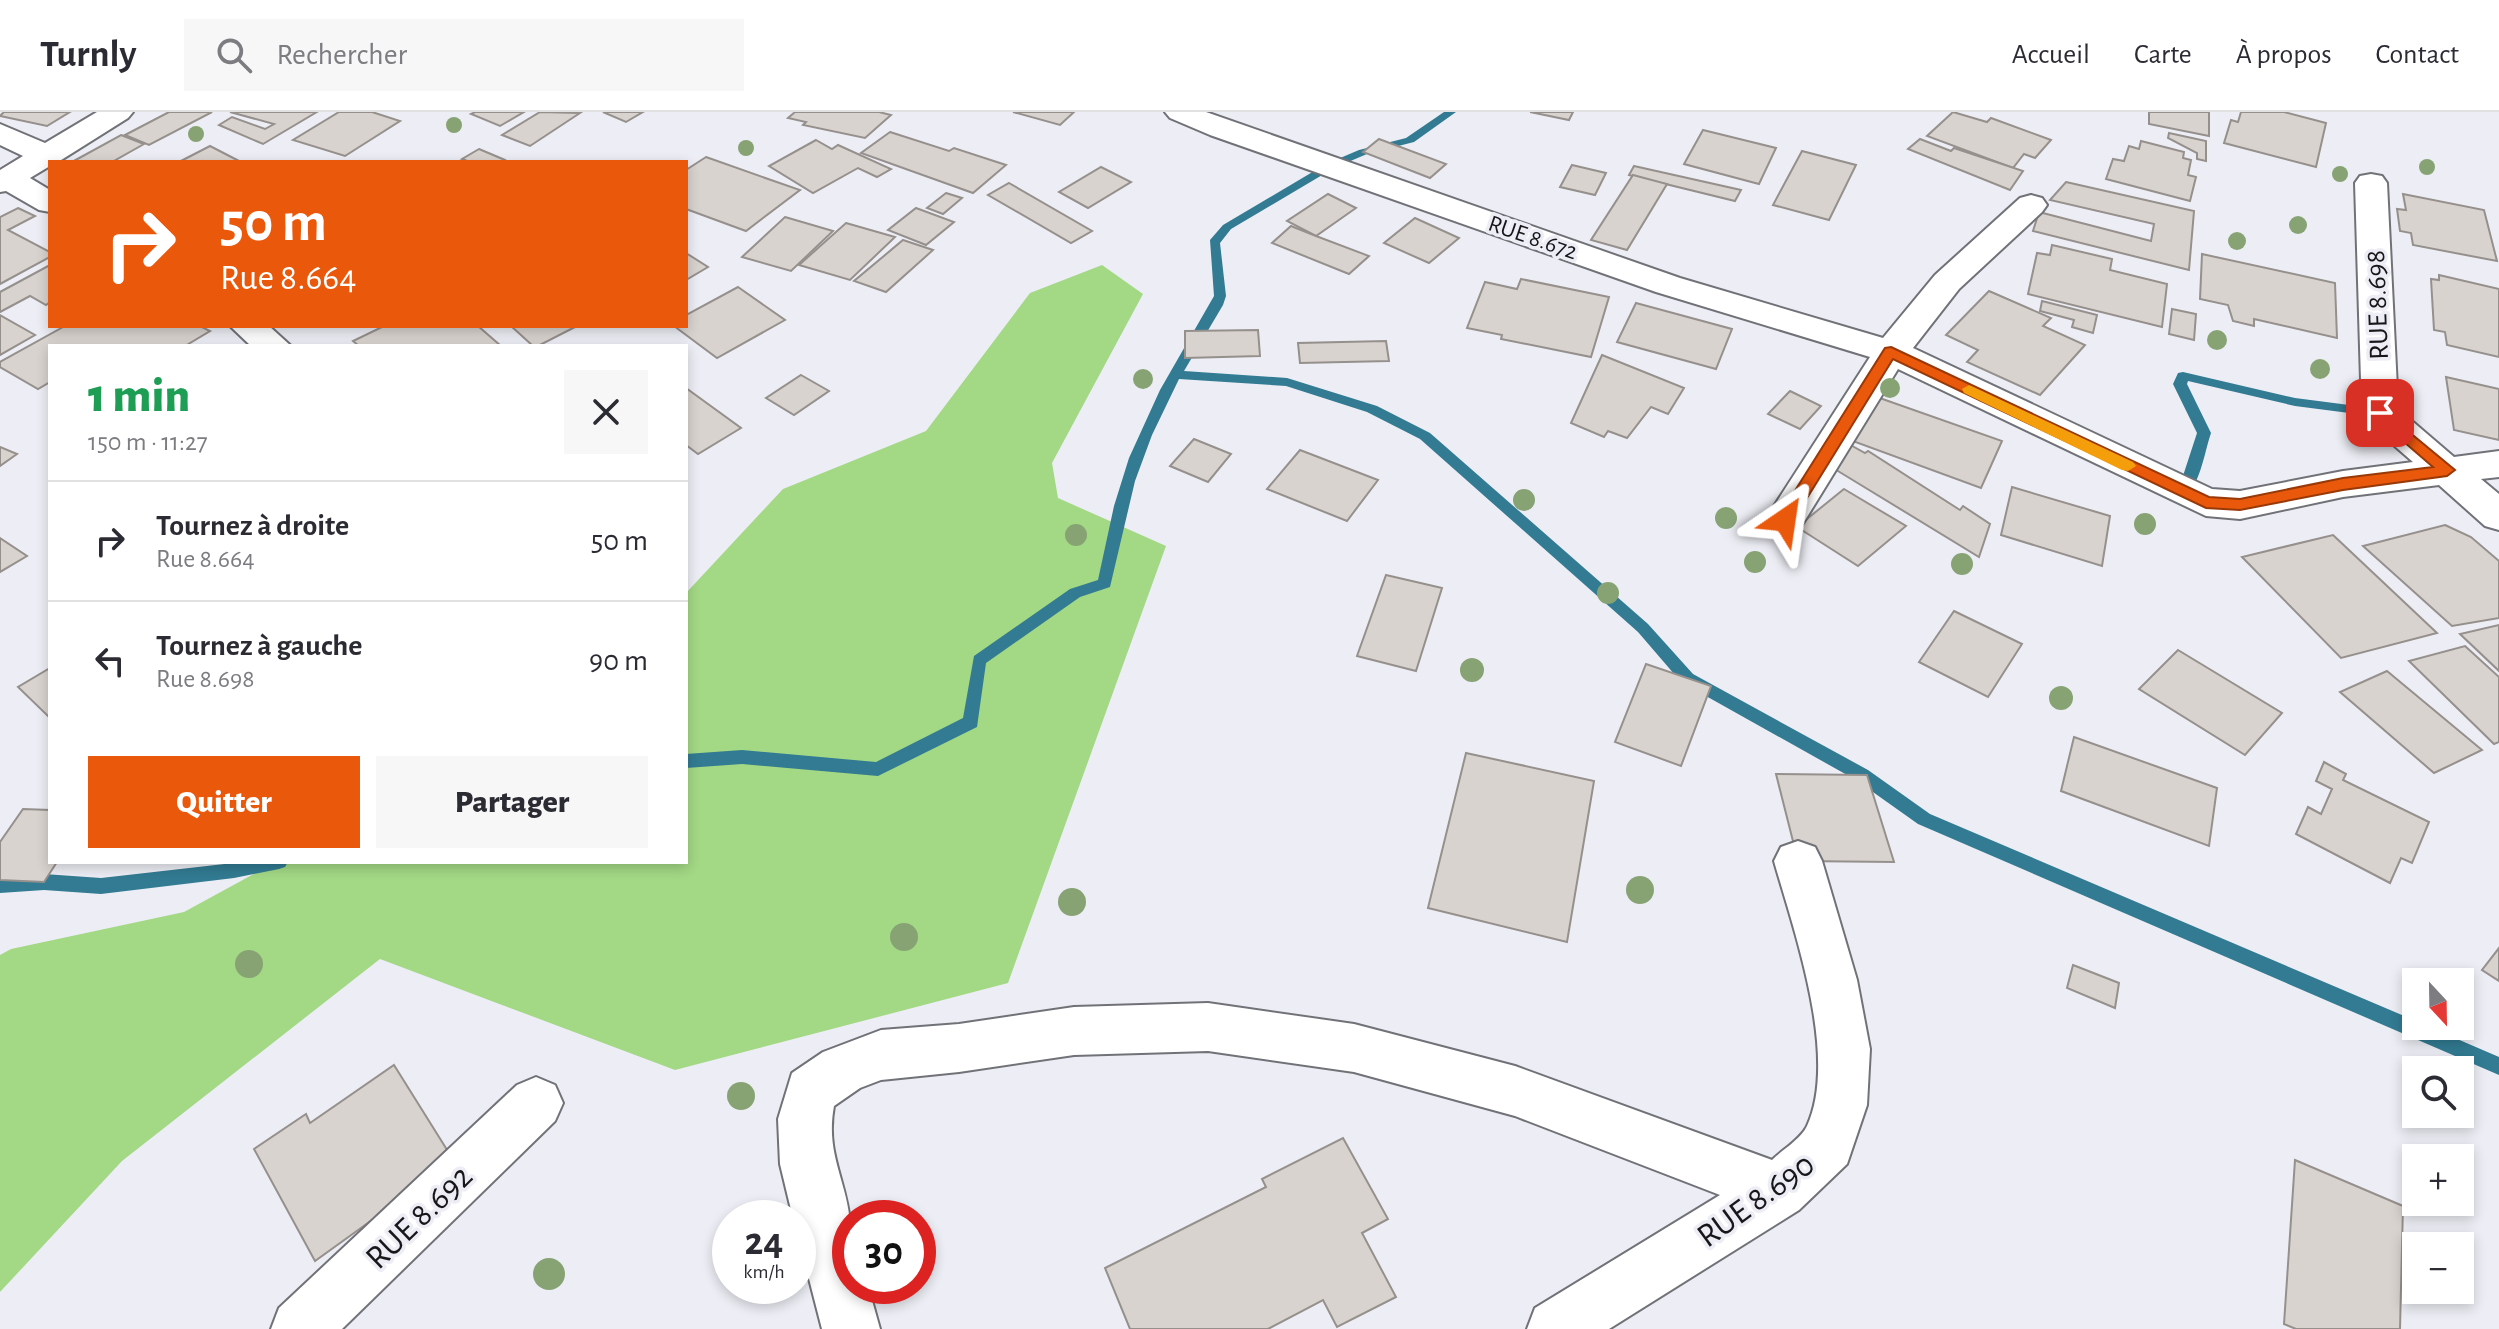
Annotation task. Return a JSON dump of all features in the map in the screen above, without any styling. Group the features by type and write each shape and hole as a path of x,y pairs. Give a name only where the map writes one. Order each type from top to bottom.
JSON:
{"street":[{"path":"4,181 118,112"},
{"name":"RUE 8.672","path":"1180,112 1668,285 1891,352 2206,502 2240,505 2343,484 2499,464"},
{"path":"0,133 47,156"},
{"path":"4,181 48,202"},
{"name":"RUE 8.698","path":"2371,183 2380,413 2499,516"},
{"path":"1785,520 1891,352 1947,282 2031,205"},
{"path":"250,328 270,344"},
{"name":"RUE 8.690","path":"1556,1329 1779,1190 1828,1145 1840,1105 1844,1049 1832,980 1798,861"},
{"path":"851,1329 807,1164 805,1119 811,1091 842,1070 881,1055 959,1048 1074,1031 1208,1027 1354,1048 1515,1091 1779,1190"},
{"name":"RUE 8.692","path":"300,1329 536,1103"}],"green space":[{"path":"1102,265 1143,294 1052,463 1058,498 1166,546 1008,983 675,1070 380,959 122,1161 0,1292 0,955 11,949 184,912 272,864 688,864 688,591 783,489 926,431 1030,293"}],"building":[{"path":"4,112 70,112 47,126 0,116"},
{"path":"169,112 212,112 149,145 125,135"},
{"path":"230,112 317,112 263,144 219,125 232,117 265,129 274,124"},
{"path":"339,112 372,112 400,121 345,156 293,140"},
{"path":"524,112 500,126 471,114"},
{"path":"540,112 580,113 530,146 502,135"},
{"path":"603,112 643,112 626,122"},
{"path":"795,112 879,112 891,115 865,138 803,125 806,122 788,118"},
{"path":"1013,112 1074,112 1060,125"},
{"path":"1530,112 1573,112 1569,120"},
{"path":"1953,112 1987,122 1991,118 2051,140 2035,158 2024,154 2013,168 1927,136"},
{"path":"2149,112 2209,112 2209,136 2149,124"},
{"path":"2241,112 2284,112 2326,123 2316,167 2224,143 2231,120 2238,122"},
{"path":"1703,130 1776,148 1759,184 1684,164"},
{"path":"890,132 1006,165 973,193 861,153"},
{"path":"2169,133 2206,141 2206,161 2197,159 2197,153 2168,138"},
{"path":"121,135 144,144 116,160 76,160"},
{"path":"1379,139 1446,164 1430,178 1363,152"},
{"path":"1920,139 2023,171 2010,190 1908,149"},
{"path":"816,140 832,149 838,145 891,169 877,177 858,168 813,193 769,166"},
{"path":"2141,141 2184,152 2183,158 2191,160 2188,175 2196,177 2190,201 2106,179 2113,159 2124,161 2129,146 2139,149"},
{"path":"210,146 237,160 183,160"},
{"path":"479,149 504,160 465,160 462,159"},
{"path":"1802,151 1856,165 1829,220 1773,205"},
{"path":"706,157 800,190 746,231 688,210 688,169"},
{"path":"1572,165 1606,173 1595,195 1560,187"},
{"path":"1634,166 1741,190 1735,201 1629,175"},
{"path":"1101,167 1131,182 1088,208 1059,192"},
{"path":"1633,175 1667,184 1627,250 1591,240"},
{"path":"2066,182 2194,211 2189,270 2033,231 2039,212 2151,241 2154,224 2050,200"},
{"path":"1009,183 1092,231 1071,243 988,195"},
{"path":"946,193 962,198 943,214 927,208"},
{"path":"1328,194 1356,208 1316,236 1287,221"},
{"path":"2403,194 2484,210 2497,261 2413,245 2411,233 2400,231 2397,209 2406,210"},
{"path":"18,208 35,216 8,230 48,251 48,258 0,284 0,217"},
{"path":"916,208 954,222 926,245 888,230"},
{"path":"785,217 833,231 791,271 742,257"},
{"path":"1415,218 1459,238 1429,263 1384,243"},
{"path":"846,223 895,237 850,280 799,265"},
{"path":"1291,226 1369,256 1349,274 1272,243"},
{"path":"903,240 933,250 886,292 854,281"},
{"path":"2052,245 2112,259 2110,270 2167,284 2162,327 2028,294 2037,253 2050,255"},
{"path":"688,254 708,267 688,279"},
{"path":"2202,254 2335,283 2337,338 2254,319 2254,326 2233,321 2228,305 2200,299"},
{"path":"48,266 46,305 30,296 0,312 0,292"},
{"path":"2439,275 2499,289 2499,357 2447,345 2445,332 2434,330 2431,279 2439,280"},
{"path":"1521,279 1609,297 1591,357 1501,339 1502,335 1467,328 1485,282 1517,289"},
{"path":"738,287 785,320 717,358 677,328 688,328 688,314"},
{"path":"1989,291 2051,318 2043,326 2085,345 2040,395 1967,362 1978,350 1946,335"},
{"path":"2042,301 2097,315 2093,333 2072,327 2074,320 2040,311"},
{"path":"1636,303 1732,329 1716,369 1617,342"},
{"path":"2172,309 2196,314 2194,340 2169,334"},
{"path":"0,315 35,335 0,355"},
{"path":"61,328 204,328 210,331 188,344 48,344 48,383 38,389 0,367 0,362"},
{"path":"380,328 480,328 499,344 357,344 353,341"},
{"path":"513,328 573,328 542,344 531,344"},
{"path":"1258,330 1260,356 1185,358 1185,331"},
{"path":"1386,341 1389,361 1300,363 1298,343"},
{"path":"1602,355 1684,388 1668,414 1651,407 1627,438 1608,431 1604,437 1571,423"},
{"path":"801,375 829,391 794,415 766,398"},
{"path":"2446,377 2499,389 2499,440 2454,430"},
{"path":"688,389 741,428 698,454 688,446"},
{"path":"1790,391 1821,406 1800,429 1768,414"},
{"path":"1874,396 2002,441 1981,488 1850,440"},
{"path":"1194,439 1231,454 1208,482 1170,466"},
{"path":"1847,443 1865,453 1868,451 1960,510 1963,506 1990,524 1979,557 1833,468"},
{"path":"0,447 17,454 0,466"},
{"path":"1300,450 1378,480 1347,521 1267,489"},
{"path":"2012,487 2110,516 2102,566 2001,535"},
{"path":"1844,489 1906,526 1858,566 1797,527"},
{"path":"2445,525 2471,537 2499,561 2499,618 2452,626 2363,546"},
{"path":"2333,535 2437,633 2341,658 2242,557"},
{"path":"0,538 27,556 0,572"},
{"path":"1386,575 1442,588 1416,671 1357,656"},
{"path":"1954,611 2022,644 1988,697 1919,662"},
{"path":"2499,625 2499,671 2460,634"},
{"path":"2465,646 2499,677 2499,742 2494,744 2409,661"},
{"path":"2178,650 2282,713 2245,755 2139,689"},
{"path":"1646,664 1711,686 1681,766 1615,742"},
{"path":"48,669 48,716 18,687"},
{"path":"2387,671 2482,750 2434,773 2340,692"},
{"path":"2074,737 2217,788 2209,846 2061,791"},
{"path":"1466,753 1594,781 1567,942 1428,908"},
{"path":"2324,762 2346,774 2343,780 2429,822 2412,863 2401,858 2390,883 2296,834 2308,807 2321,814 2332,789 2316,781"},
{"path":"1776,774 1867,775 1894,862 1798,861"},
{"path":"23,809 48,810 48,864 56,864 44,882 0,880 0,842"},
{"path":"2499,948 2499,981 2482,970"},
{"path":"2073,965 2119,983 2115,1008 2067,988"},
{"path":"394,1065 454,1161 315,1261 254,1149 306,1114 310,1123"},
{"path":"1343,1138 1388,1219 1362,1233 1396,1297 1337,1327 1323,1300 1268,1329 1130,1329 1105,1268 1266,1187 1262,1179"},
{"path":"2295,1160 2402,1206 2400,1329 2296,1329 2284,1324"}],"waterway":[{"path":"1175,375 1217,305 1220,296 1214,243 1227,227 1330,166 1363,152 1410,140 1451,112"},
{"path":"688,761 742,757 878,769 971,722 979,660 1075,593 1105,583 1128,481 1145,435 1175,375"},
{"path":"1175,375 1287,382 1372,409 1425,436 1643,628 1687,678 1862,775 1924,819 2499,1066"},
{"path":"2180,495 2187,486 2204,433 2180,384 2183,376 2295,402 2380,413"},
{"path":"0,885 44,882 101,886 269,864"}],"slow traffic":[{"path":"1969,389 2128,466"}],"route":[{"path":"1785,520 1891,352 2206,502 2240,505 2343,484 2447,470 2380,413"}]}
